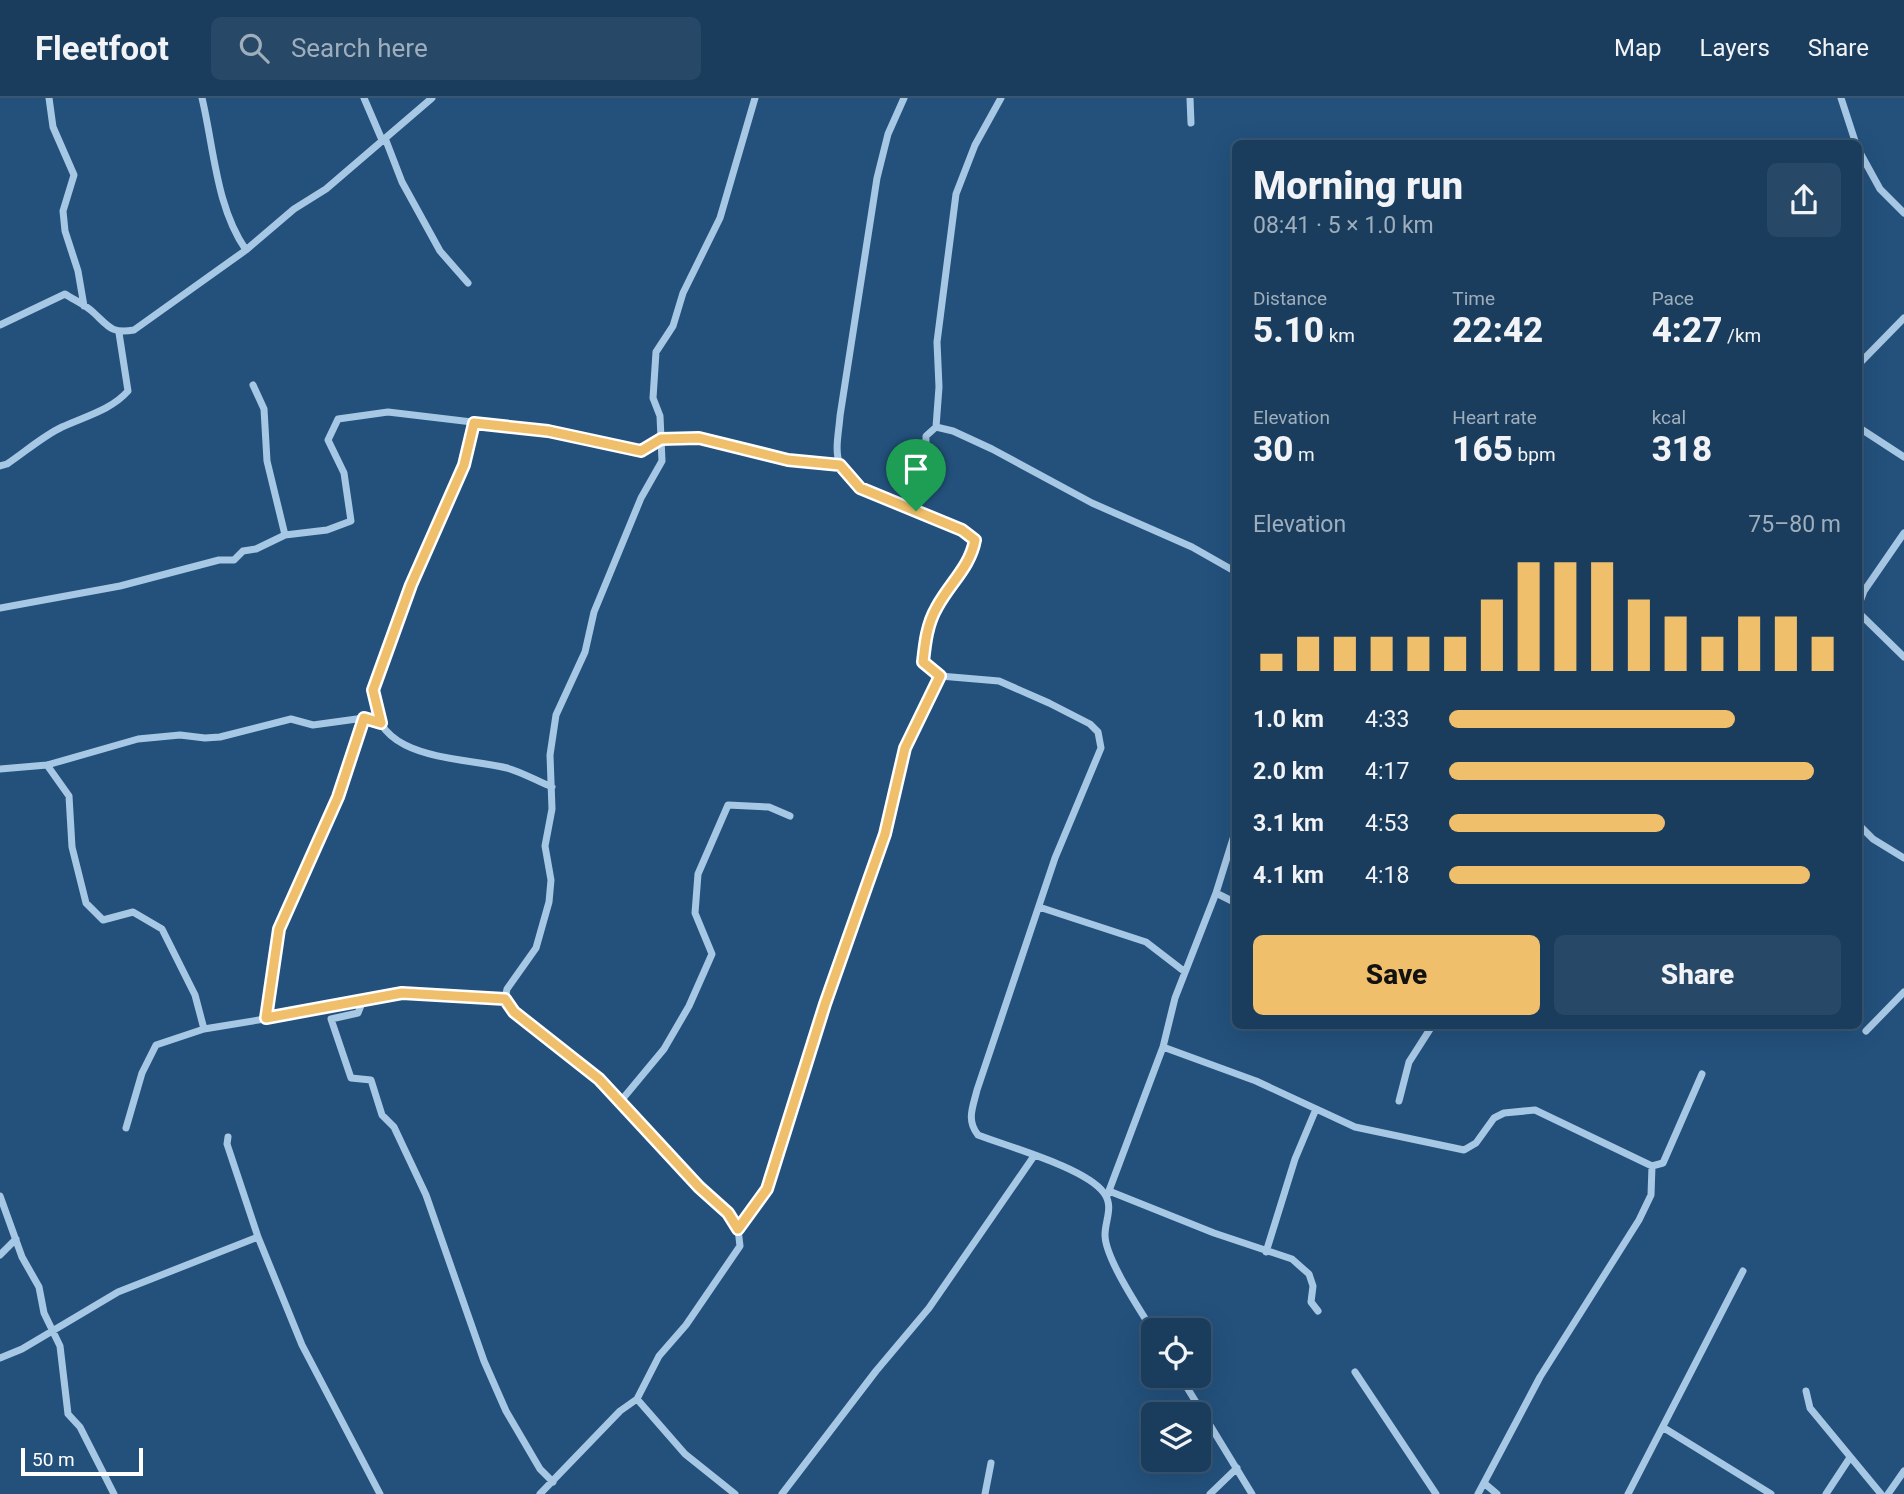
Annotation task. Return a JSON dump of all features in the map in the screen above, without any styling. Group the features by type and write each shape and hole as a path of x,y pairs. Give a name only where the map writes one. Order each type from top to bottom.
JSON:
{"street":[{"path":"48,98 53,127 74,175 63,211 65,231 78,271 84,306"},
{"path":"202,98 222,192 235,234 246,250"},
{"path":"364,98 402,182 440,251 468,283"},
{"path":"0,325 65,294 84,306 108,329 119,333 134,330 246,250 294,209 326,189 432,98"},
{"path":"540,1494 620,1411 638,1399 659,1356 686,1325 740,1245 738,1229 728,1213 699,1187 599,1079 514,1012 505,999 507,989 536,948 549,902 551,880 545,846 552,787 550,755 556,715 585,652 594,612 641,498 662,461 660,416 653,398 656,352 673,326 682,293 720,218 755,98"},
{"path":"904,98 888,134 877,178 840,416 836,450 840,465 860,488 962,530 975,540 972,557 936,609 925,640 923,662 940,676 999,681 1090,724 1098,733 1101,748 1082,789 1039,907 970,1118 971,1127 978,1135 1092,1180 1108,1193 1266,1252 1292,1259 1309,1274 1313,1286 1311,1302 1318,1311"},
{"path":"916,511 925,489 926,436 936,427 939,387 937,342 956,194 975,145 1001,98"},
{"path":"1190,98 1191,123"},
{"path":"1841,98 1855,140"},
{"path":"1862,156 1880,188 1904,213"},
{"path":"1862,361 1904,318"},
{"path":"0,466 8,464 61,427 84,419 101,408 116,405 128,391 119,333"},
{"path":"253,385 264,409 267,461 285,535"},
{"path":"0,608 120,586 219,559 234,560 243,551 256,549 285,535 327,530 352,521 344,473 328,440 338,419 388,412 548,431 641,451 661,439 699,438 788,460 840,465"},
{"path":"381,723 373,690 411,585 464,465 474,423"},
{"path":"936,427 953,430 1093,503 1192,547 1232,570"},
{"path":"1862,430 1904,457"},
{"path":"1862,596 1904,533"},
{"path":"1862,616 1904,657"},
{"path":"738,1229 767,1189 825,1004 885,834 905,748 940,676"},
{"path":"0,769 47,765 138,739 180,735 212,738 291,719 313,725 364,718 381,723 403,746 429,755 509,769 552,787"},
{"path":"266,1018 279,929 338,797 364,718"},
{"path":"47,765 69,796 72,847 86,904 103,920 133,912 162,929 195,995 204,1029"},
{"path":"620,1102 664,1049 689,1006 712,954 695,913 698,874 728,805 769,807 790,816"},
{"path":"1862,828 1872,839 1904,858"},
{"path":"1145,1318 1125,1284 1105,1236 1110,1214 1108,1193 1163,1047 1175,998 1216,893 1232,842"},
{"path":"1216,893 1232,900"},
{"path":"1039,907 1146,942 1185,972"},
{"path":"1866,1031 1904,992"},
{"path":"126,1128 142,1073 156,1045 204,1029 362,1003 402,993 505,999"},
{"path":"362,1003 358,1013 331,1019 351,1079 371,1080 382,1115 394,1127 426,1195 484,1361 506,1411 540,1469 553,1482"},
{"path":"1399,1101 1409,1062 1430,1029"},
{"path":"1163,1047 1256,1082 1354,1127 1464,1150 1476,1143 1494,1118 1504,1113 1535,1110 1652,1166 1663,1163 1702,1074"},
{"path":"1266,1252 1295,1160 1316,1109"},
{"path":"228,1137 227,1144 258,1237 302,1345 380,1494"},
{"path":"782,1494 876,1371 929,1308 1034,1156"},
{"path":"1478,1494 1540,1377 1639,1220 1651,1195 1652,1166"},
{"path":"0,1196 22,1257 39,1287 44,1313 60,1346 68,1414 80,1426 114,1494"},
{"path":"0,1358 53,1332 73,1317 118,1292 258,1237"},
{"path":"0,1255 16,1239"},
{"path":"1628,1494 1743,1271"},
{"path":"1355,1372 1436,1494"},
{"path":"1187,1388 1252,1494"},
{"path":"1806,1391 1810,1408 1849,1459 1881,1494"},
{"path":"638,1399 685,1454 735,1494"},
{"path":"1664,1428 1771,1494"},
{"path":"1826,1494 1849,1459"},
{"path":"985,1494 990,1462"},
{"path":"1210,1494 1237,1468"},
{"path":"1888,1494 1904,1471"},
{"path":"1484,1483 1497,1494"}],"route":[{"path":"474,423 548,431 641,451 661,439 699,438 788,460 840,465 860,488 916,511 962,530 975,540 972,557 936,609 925,640 923,662 940,676 905,748 885,834 825,1004 767,1189 738,1229 728,1213 699,1187 599,1079 514,1012 505,999 402,993 362,1003 266,1018 279,929 309,856 338,797 364,718 381,723 375,709 373,690 382,660 411,585 464,465 474,423"}]}
